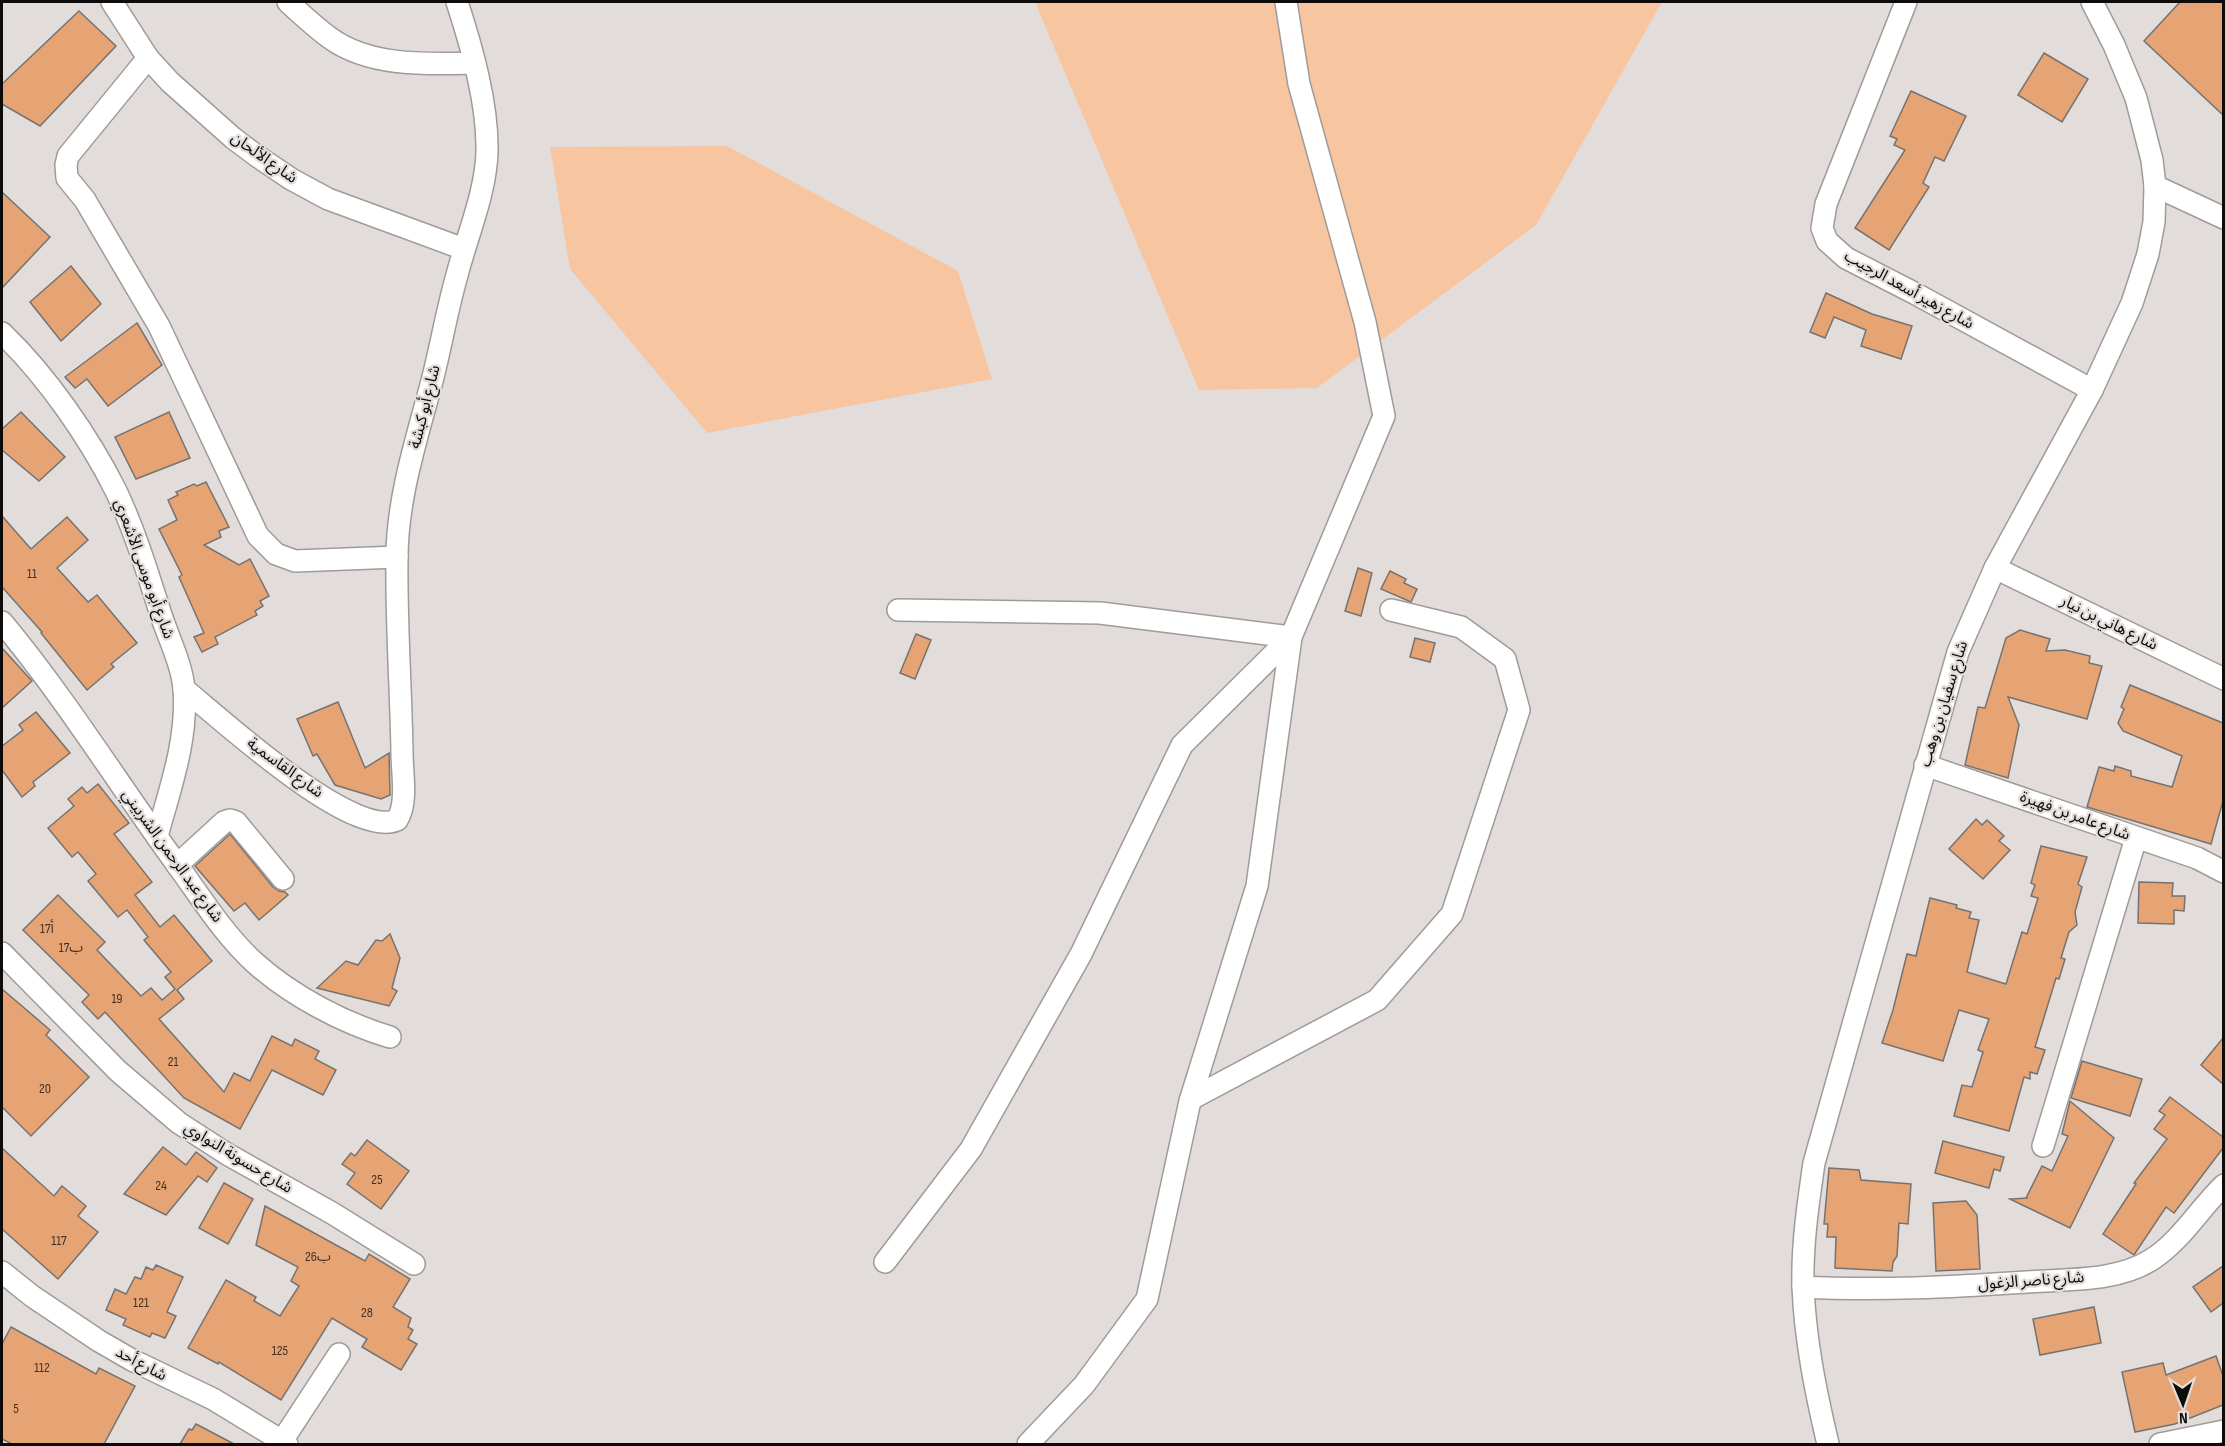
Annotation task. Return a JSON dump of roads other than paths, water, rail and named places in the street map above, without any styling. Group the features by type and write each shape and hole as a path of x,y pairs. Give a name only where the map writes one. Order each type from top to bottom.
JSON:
{"street":[{"name":"شارع الألحان","path":"112,2 148,58 170,82 233,138 291,179 328,199 464,249"},
{"path":"288,2 332,39 358,52 387,60 416,64 474,63"},
{"name":"شارع أبو كبشة","path":"397,820 402,807 402,783 397,557 409,470 464,249 483,184 487,153 485,111 458,2"},
{"path":"1028,1444 1084,1385 1147,1299 1191,1100 1257,886 1291,637 1384,416 1365,322 1299,84 1286,2"},
{"name":"شارع زهير أسعد الرجيب","path":"1906,2 1826,204 1822,228 1827,242 1846,258 2092,390"},
{"name":"شارع سفيان بن وهب","path":"1828,1444 1814,1385 1803,1287 1807,1208 1814,1163 1958,651 1995,568 2092,390 2132,303 2148,254 2154,222 2155,186 2152,160 2136,98 2114,45 2092,2"},
{"path":"148,58 68,156 67,178 85,200 159,326 258,536 276,554 295,561 397,557"},
{"path":"2155,186 2223,218"},
{"name":"شارع أبو موسى الأشعري","path":"2,333 72,416 116,491 141,552 184,688 180,751 156,836"},
{"name":"شارع هاني بن نيار","path":"1995,568 2223,679"},
{"path":"898,610 1100,613 1291,637"},
{"path":"1191,1100 1377,1000 1452,914 1519,710 1505,659 1461,627 1391,610"},
{"name":"شارع عبد الرحمن الشربيني","path":"2,622 68,707 214,916 255,963 326,1009 365,1029 390,1037"},
{"path":"885,1262 971,1149 1081,954 1182,745 1291,637"},
{"name":"شارع القاسمية","path":"184,688 289,775 320,795 367,820 382,824 397,820"},
{"name":"شارع عامر بن فهيرة","path":"1925,765 2198,858 2223,872"},
{"path":"177,864 224,822 230,820 236,822 283,879"},
{"path":"2043,1146 2136,838"},
{"name":"شارع حسونة النواوي","path":"2,953 118,1071 179,1123 227,1155 332,1213 414,1264"},
{"name":"شارع ناصر الزغول","path":"1803,1287 1871,1289 1958,1286 2117,1274 2150,1261 2172,1244 2223,1185"},
{"name":"شارع أحد","path":"2,1272 32,1296 99,1341 132,1360 213,1399 283,1443"},
{"path":"283,1443 339,1354"},
{"path":"2160,1444 2223,1431"}]}
